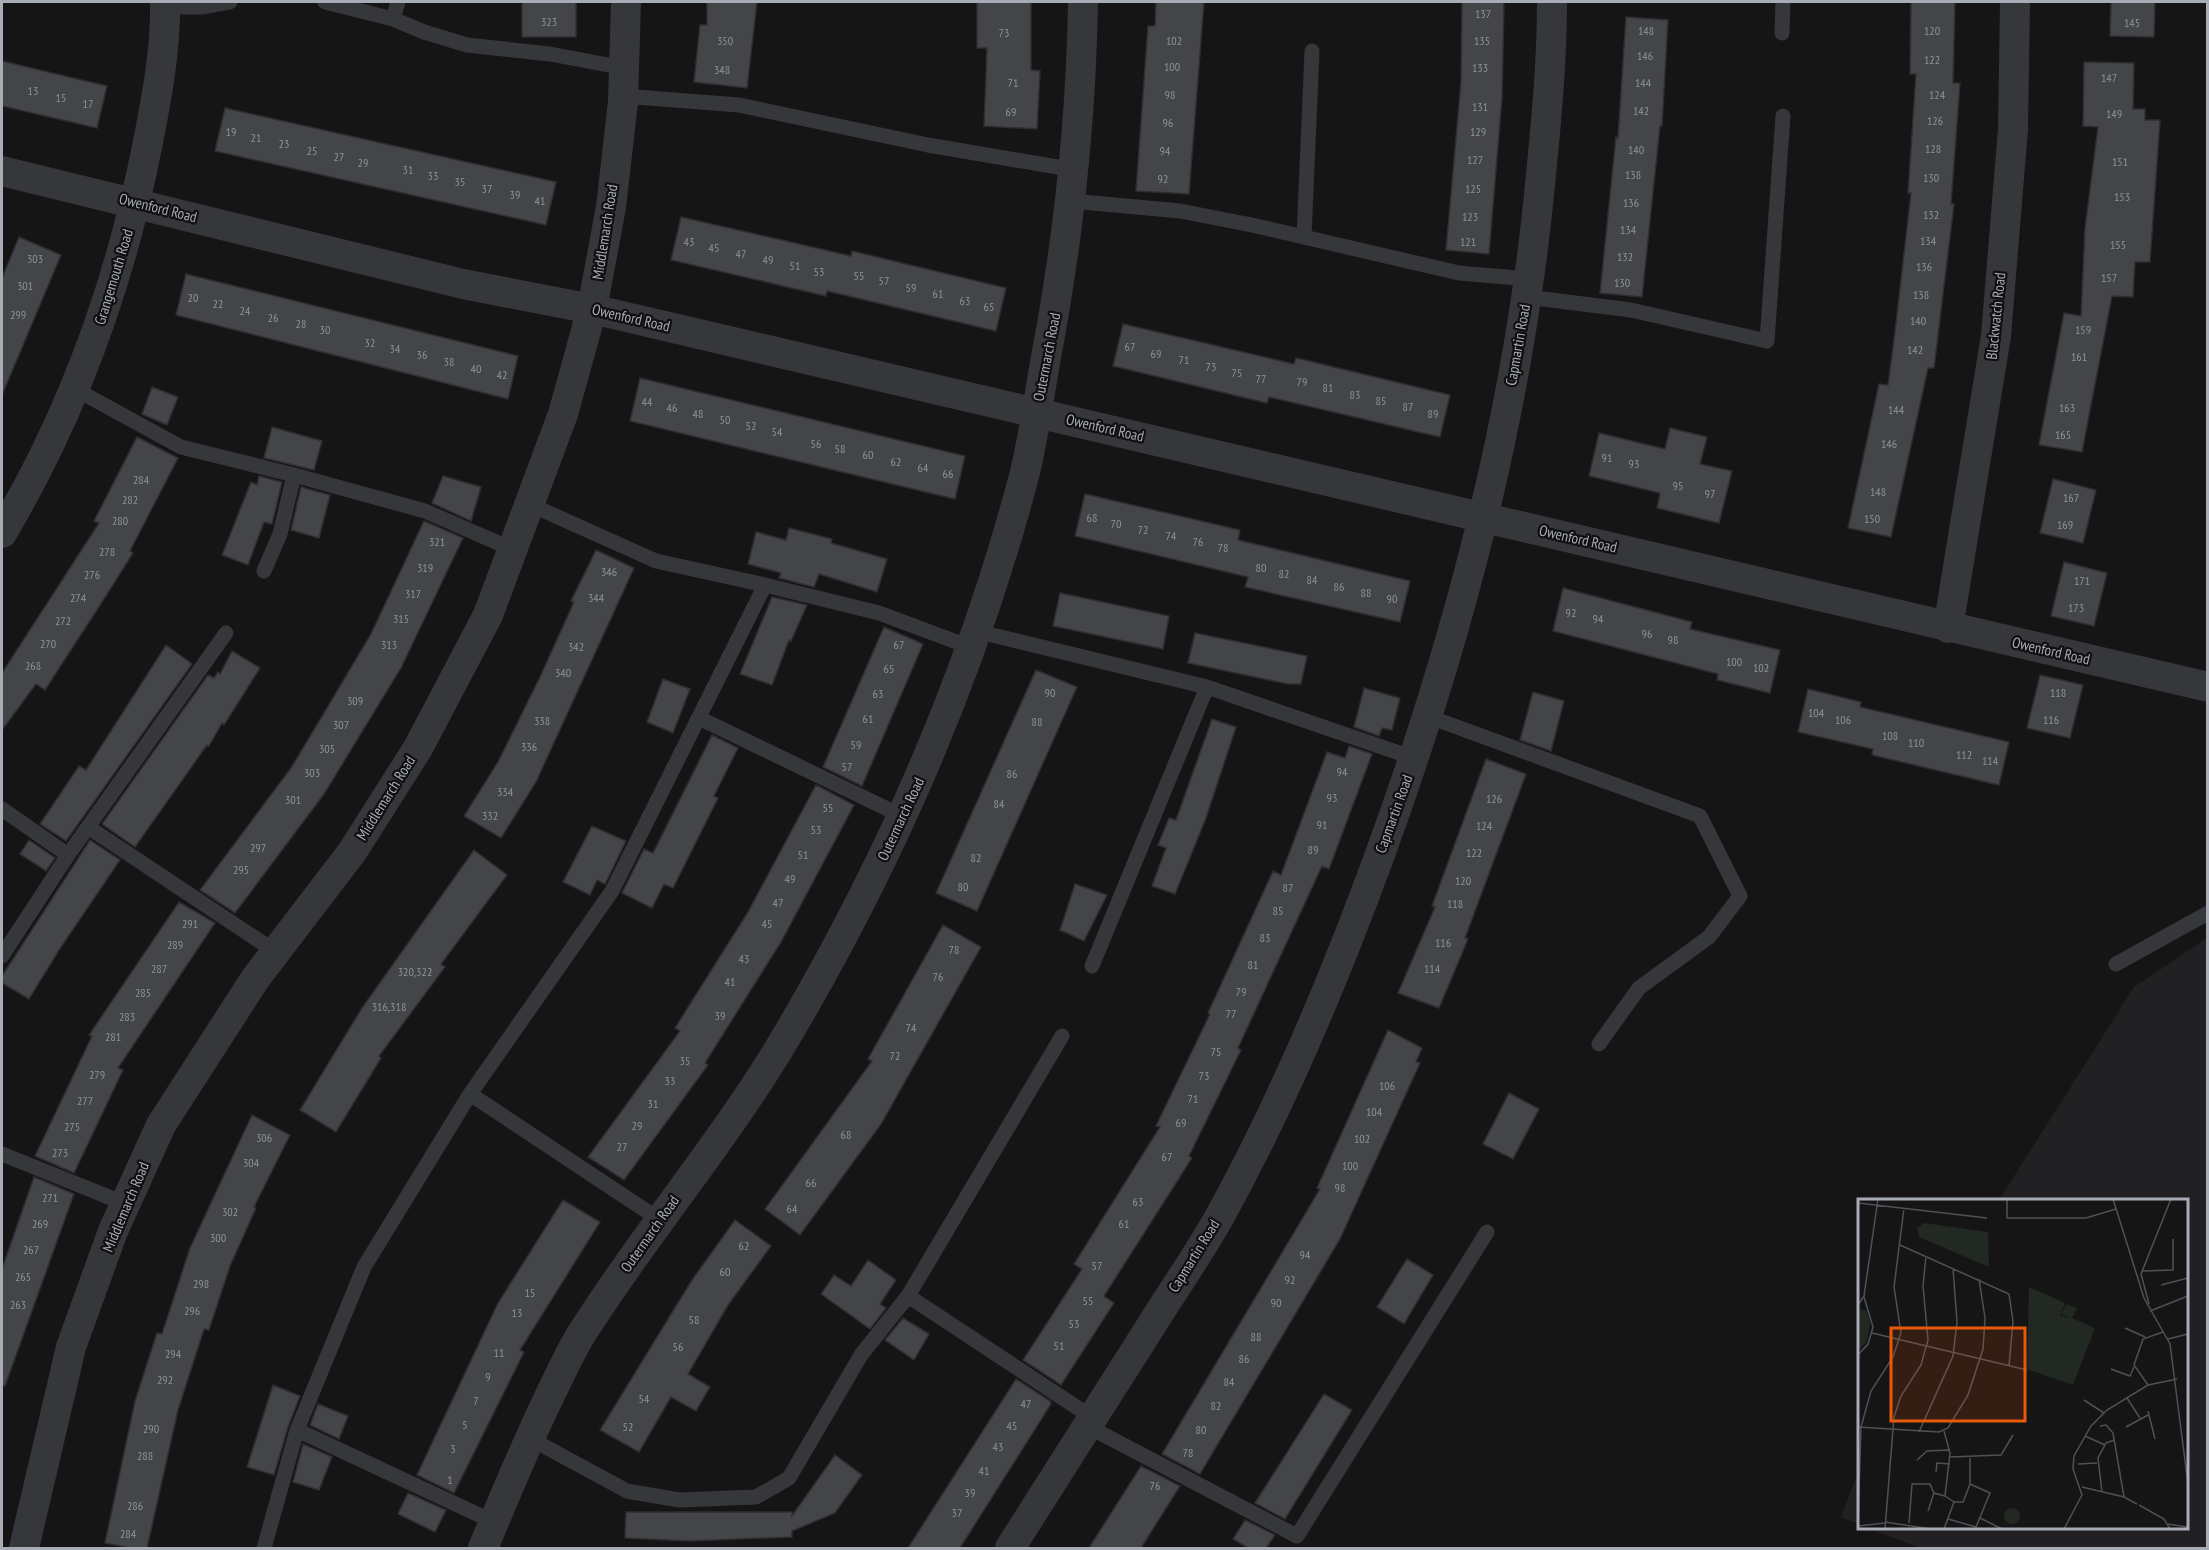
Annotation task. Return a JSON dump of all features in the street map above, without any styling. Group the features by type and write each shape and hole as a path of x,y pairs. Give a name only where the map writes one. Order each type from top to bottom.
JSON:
{"street":[{"name":"Middlemarch Road","path":"24,1548 71,1347 126,1204 161,1125 248,989 352,852 418,748 488,615 514,550 563,414 592,309 611,207 623,82 626,2"},
{"name":"Outermarch Road","path":"489,1535 529,1438 580,1336 779,1049 875,875 922,773 973,639 1024,476 1064,264 1076,170 1083,2"},
{"name":"Capmartin Road","path":"1010,1548 1218,1218 1270,1118 1346,948 1414,758 1483,517 1519,350 1545,139 1552,2"},
{"name":"Blackwatch Road","path":"1948,628 1996,336 2013,129 2015,2"},
{"name":"Grangemouth Road","path":"2,533 33,481 90,354 136,203 158,88 165,4"},
{"name":"Owenford Road","path":"2,171 463,284 592,309 2208,687"}],"lane":[{"path":"165,4 203,7 230,2"},
{"path":"325,2 393,19 424,32 467,45 550,54 623,82 928,145 1076,170"},
{"path":"393,19 398,2"},
{"path":"1782,33 1784,2"},
{"path":"1304,237 1312,51"},
{"path":"1071,201 1180,211 1767,341 1783,116"},
{"path":"75,389 180,447 294,475 425,512 514,550"},
{"path":"264,571 280,534 294,475"},
{"path":"531,505 656,561 879,613 973,639 1207,687 1414,758"},
{"path":"264,1548 297,1430 364,1267 470,1094 612,891 765,585"},
{"path":"2,956 68,855 226,633"},
{"path":"1092,966 1207,687"},
{"path":"1427,716 1700,816 1740,896 1709,937 1639,988 1599,1044"},
{"path":"699,718 902,816"},
{"path":"2,809 68,855"},
{"path":"88,827 276,952"},
{"path":"2116,964 2208,913"},
{"path":"529,1438 627,1491 679,1500 756,1497 789,1478 861,1355 908,1296 1062,1036"},
{"path":"470,1094 660,1220"},
{"path":"2,1154 126,1204"},
{"path":"908,1296 1090,1422 1293,1542 1487,1232"},
{"path":"297,1430 489,1535"}],"shaded area":[{"path":"2207,938 2207,1548 1920,1548 1870,1529 2188,1529 2188,1199 2000,1199 2134,987"},
{"path":"1858,1473 1858,1524 1841,1517"}],"building":[{"path":"522,2 576,2 576,37 522,37"},
{"path":"707,2 757,2 747,88 694,82 700,25 707,25"},
{"path":"977,2 1031,2 1031,70 1040,71 1037,129 984,126 987,48 977,48"},
{"path":"1156,2 1204,2 1189,194 1136,191 1148,26 1155,26"},
{"path":"1462,2 1504,2 1502,98 1489,254 1446,250 1461,82"},
{"path":"1911,2 1955,2 1953,83 1960,83 1951,204 1954,204 1934,368 1928,368 1891,537 1848,528 1879,384 1888,385 1895,332 1911,193 1908,193 1916,74 1910,74"},
{"path":"2111,2 2155,2 2154,37 2110,36"},
{"path":"1626,17 1668,20 1662,126 1660,126 1642,297 1600,293 1616,137 1618,138"},
{"path":"2,61 107,86 97,128 2,106"},
{"path":"2084,62 2134,63 2133,109 2145,109 2145,120 2160,120 2150,262 2135,262 2133,297 2112,296 2082,452 2039,445 2064,313 2081,316 2085,228 2098,127 2083,126"},
{"path":"225,108 556,182 546,225 215,151"},
{"path":"681,217 851,256 852,251 1006,288 996,331 827,291 826,296 671,260"},
{"path":"19,237 61,255 2,395 2,278"},
{"path":"186,274 518,356 508,399 176,315"},
{"path":"1123,324 1294,364 1296,358 1450,395 1440,437 1269,397 1267,403 1113,366"},
{"path":"640,378 965,456 955,499 630,421"},
{"path":"152,387 178,397 167,425 142,414"},
{"path":"272,427 322,441 314,470 264,458"},
{"path":"1670,428 1707,437 1700,464 1732,471 1719,523 1657,508 1660,493 1589,476 1599,433 1665,449"},
{"path":"137,437 178,458 130,551 133,553 104,599 45,690 36,684 2,730 2,673 99,523 94,521"},
{"path":"259,476 282,482 272,524 264,522 248,565 222,555 251,482 257,485"},
{"path":"443,476 481,487 471,521 432,503"},
{"path":"2053,479 2096,490 2083,543 2040,533"},
{"path":"301,487 330,495 319,538 291,530"},
{"path":"1085,494 1240,530 1238,540 1410,581 1400,622 1245,587 1248,577 1075,536"},
{"path":"424,521 463,538 401,668 324,794 235,913 200,890 291,768 371,634"},
{"path":"789,528 832,539 831,543 887,559 877,592 819,574 814,587 779,578 781,573 748,564 756,532 786,540"},
{"path":"596,550 634,568 536,782 501,838 464,816 498,762 540,677 574,602 571,601"},
{"path":"2064,562 2107,573 2094,626 2051,616"},
{"path":"1563,588 1692,622 1690,629 1780,650 1770,693 1717,680 1718,674 1553,631"},
{"path":"1060,593 1169,616 1163,649 1053,626"},
{"path":"772,597 807,605 791,641 789,640 772,685 740,674"},
{"path":"884,627 923,644 862,786 823,767"},
{"path":"1195,633 1307,656 1301,684 1288,684 1188,663"},
{"path":"166,645 192,664 66,841 40,824 79,766 86,770"},
{"path":"232,651 260,668 224,725 222,723 209,746 207,745 135,847 102,824 208,675 214,678 218,672 220,674"},
{"path":"1036,670 1077,687 977,911 936,893"},
{"path":"2040,675 2083,685 2070,738 2027,728"},
{"path":"663,679 690,689 673,733 647,722"},
{"path":"1364,688 1400,698 1392,730 1382,728 1379,736 1354,727"},
{"path":"1808,689 1861,702 1860,707 2009,742 1999,785 1872,755 1873,749 1798,732"},
{"path":"1533,692 1564,701 1551,751 1520,740"},
{"path":"1212,719 1236,727 1206,818 1175,894 1152,886 1166,848 1158,845 1169,818 1176,820"},
{"path":"712,735 738,748 714,796 718,798 673,888 664,884 652,908 622,893 644,849 653,853"},
{"path":"1349,746 1372,754 1329,869 1322,866 1238,1048 1241,1050 1189,1156 1192,1158 1104,1296 1114,1303 1061,1385 1023,1360 1082,1269 1074,1264 1160,1127 1156,1126 1210,1014 1208,1013 1273,871 1281,875 1327,752 1345,758"},
{"path":"1486,759 1526,774 1465,938 1468,939 1439,1008 1398,993 1435,907 1432,906"},
{"path":"816,785 854,805 781,942 705,1063 708,1065 624,1180 588,1157 680,1031 675,1028 748,912"},
{"path":"592,826 626,841 605,884 597,880 590,895 563,882"},
{"path":"29,840 55,858 46,871 20,854"},
{"path":"90,840 120,860 29,999 2,983 2,976"},
{"path":"474,850 507,875 441,964 445,967 379,1056 381,1058 336,1132 300,1110 362,1008"},
{"path":"1075,884 1107,895 1084,941 1060,930"},
{"path":"179,902 215,923 118,1068 123,1070 74,1173 35,1156 92,1036 89,1035"},
{"path":"943,925 981,947 881,1124 800,1235 765,1209 872,1061 868,1059"},
{"path":"1388,1030 1422,1048 1416,1062 1420,1063 1340,1239 1200,1474 1162,1454 1320,1189 1317,1188"},
{"path":"1509,1093 1539,1109 1513,1159 1483,1144"},
{"path":"252,1115 290,1135 254,1207 256,1208 230,1266 209,1330 204,1329 178,1410 147,1548 131,1548 105,1543 135,1401 157,1333 162,1334 190,1248"},
{"path":"34,1177 74,1194 5,1386 2,1385 2,1269"},
{"path":"563,1200 600,1222 520,1350 524,1352 454,1493 417,1475 498,1303"},
{"path":"735,1220 771,1246 728,1305 688,1374 710,1387 696,1411 671,1397 639,1452 600,1430 692,1280"},
{"path":"1407,1259 1433,1275 1404,1324 1377,1307"},
{"path":"868,1260 896,1280 880,1304 886,1308 870,1329 821,1294 834,1275 851,1286"},
{"path":"903,1318 929,1334 914,1360 885,1340"},
{"path":"1016,1379 1050,1401 1051,1404 960,1548 908,1548"},
{"path":"273,1385 300,1396 274,1475 247,1467"},
{"path":"1324,1394 1352,1410 1285,1519 1255,1503"},
{"path":"318,1404 348,1416 339,1439 310,1425"},
{"path":"303,1444 332,1457 319,1490 293,1482"},
{"path":"835,1455 862,1475 835,1513 792,1531 792,1537 689,1541 625,1538 626,1512 792,1512 792,1516"},
{"path":"1141,1466 1180,1486 1141,1548 1089,1548"},
{"path":"408,1493 446,1510 435,1532 398,1514"},
{"path":"1245,1520 1275,1535 1266,1548 1248,1548 1233,1539"}]}
